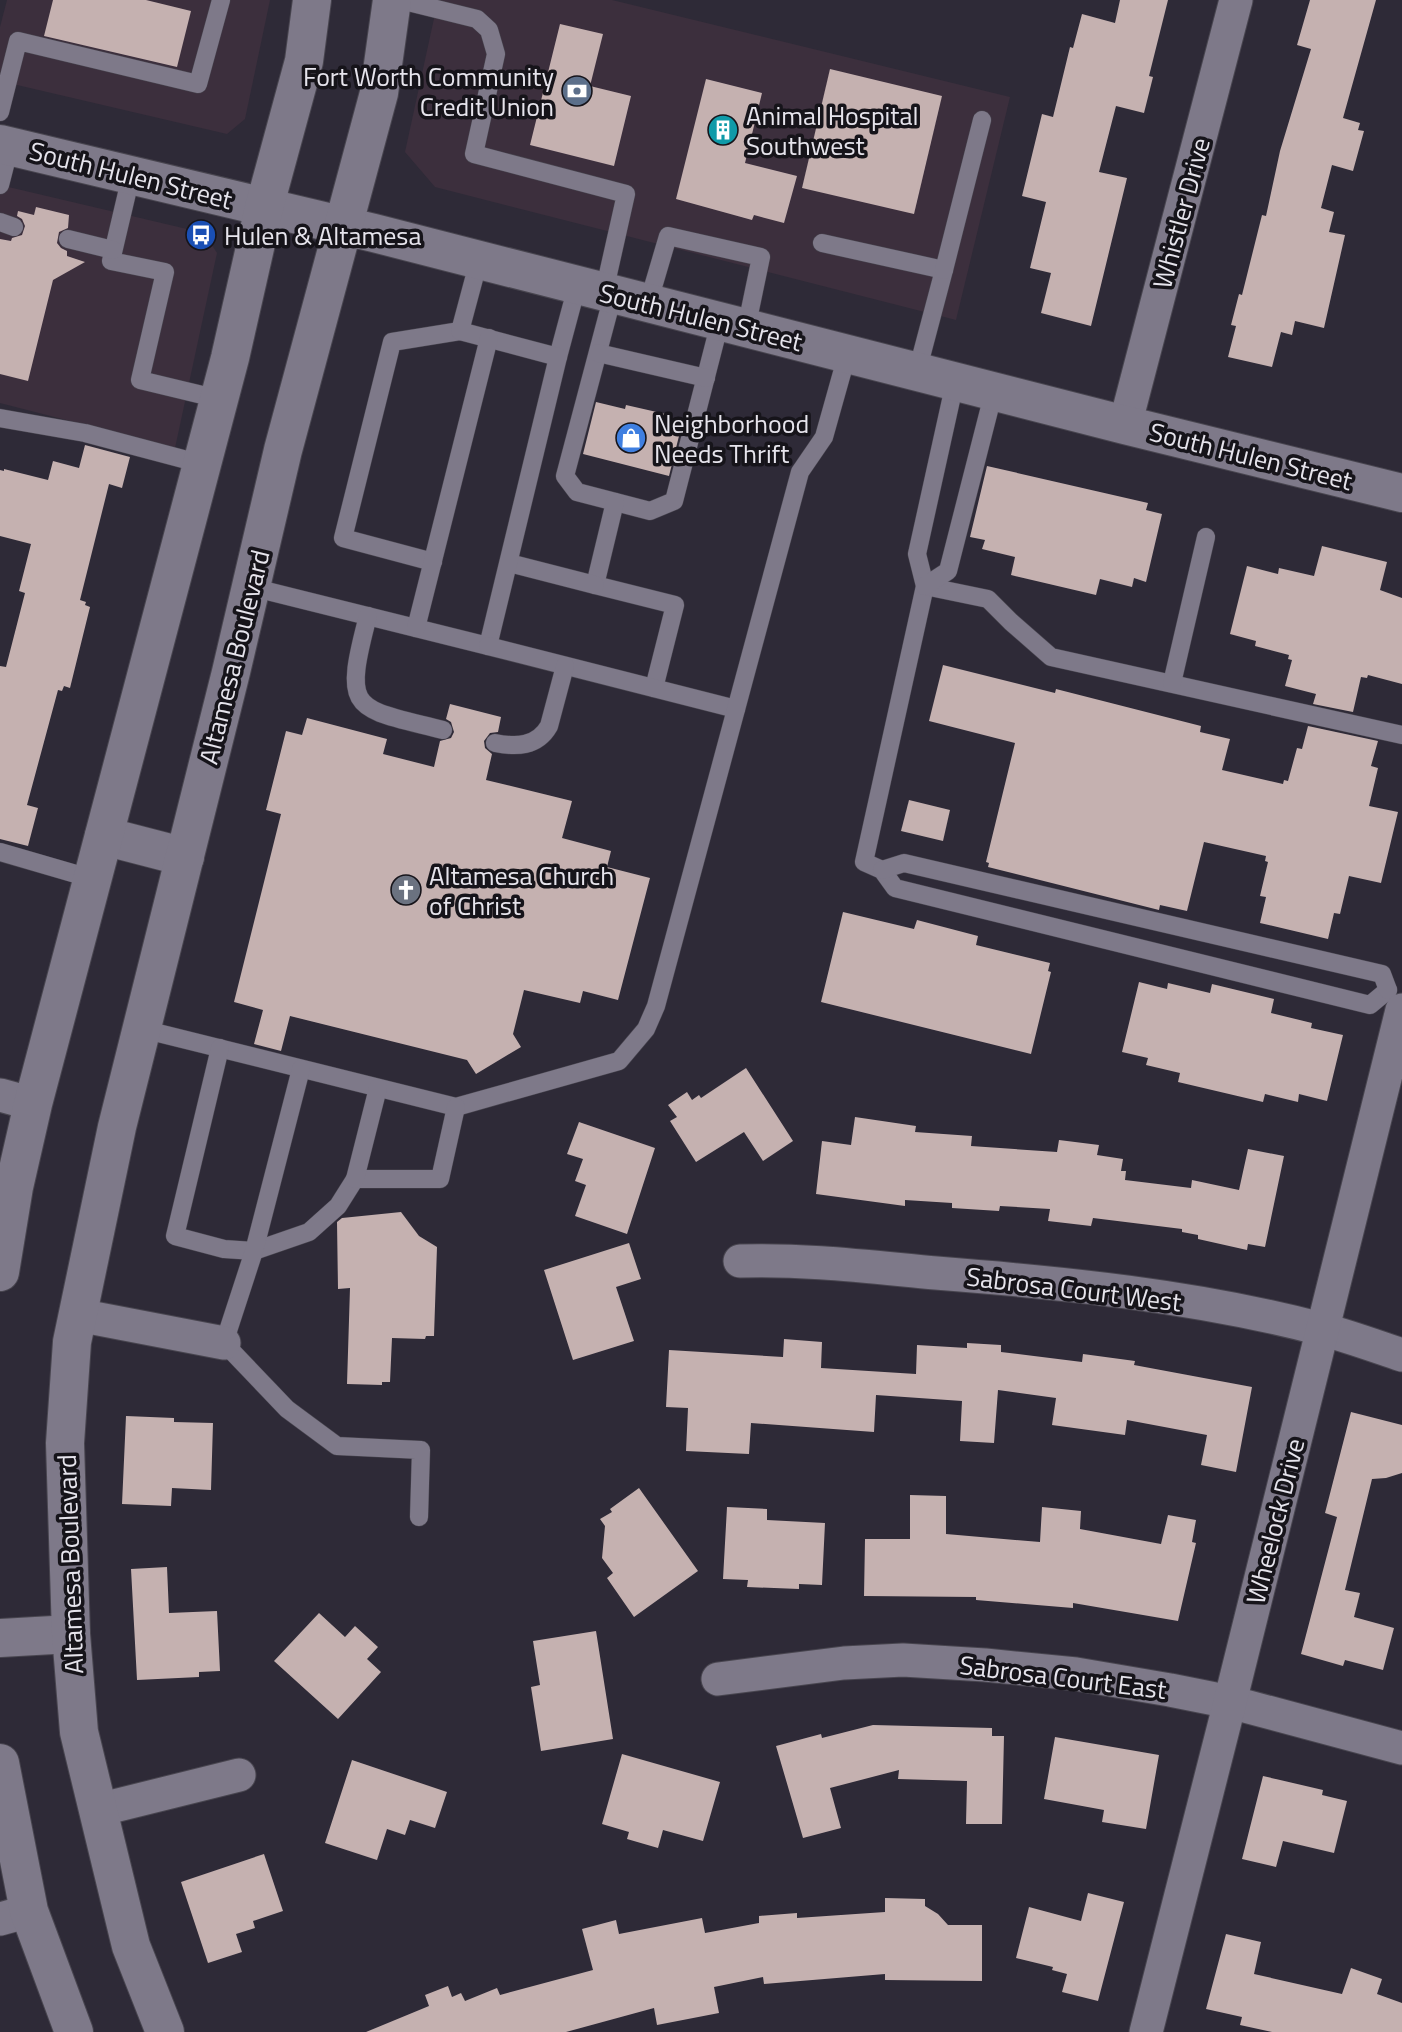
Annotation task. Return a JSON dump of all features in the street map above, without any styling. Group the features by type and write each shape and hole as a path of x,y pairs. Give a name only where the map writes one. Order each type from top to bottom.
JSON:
{"main road":[{"path":"0,1272 14,1187 17,1100 93,879 304,61 312,0"},
{"name":"Altamesa Boulevard","path":"165,2032 131,1946 79,1732 71,1633 65,1443 72,1342 117,1126 283,450 379,93 393,0"},
{"name":"South Hulen Street","path":"3,134 131,176 344,226 1402,493"},
{"path":"104,836 185,856"},
{"path":"0,1638 71,1633"},
{"path":"0,1763 14,1915 74,2032"}],"street":[{"name":"Whistler Drive","path":"1125,425 1236,0"},
{"name":"Wheelock Drive","path":"1146,2032 1322,1329 1397,998"},
{"name":"Sabrosa Court West","path":"740,1261 790,1260 1009,1279 1133,1294 1237,1311 1322,1329 1402,1354"},
{"path":"78,1315 224,1343"},
{"name":"Sabrosa Court East","path":"718,1679 844,1663 903,1660 1076,1674 1230,1702 1402,1748"},
{"path":"98,1810 239,1774"}],"lane":[{"path":"0,185 3,134 18,41 198,84 221,0"},
{"path":"400,0 477,19 489,30 496,54 474,154 626,194 610,294 598,353 565,476 577,492 650,511 674,501 706,378 733,325 761,257 668,236 610,294 558,357 488,646"},
{"path":"917,372 982,120"},
{"path":"131,176 111,261 165,272 140,380 219,398"},
{"path":"68,239 113,250"},
{"path":"822,243 944,270"},
{"path":"460,331 479,260"},
{"path":"433,562 343,538 392,342 460,331 558,357"},
{"path":"416,628 489,338"},
{"path":"598,353 706,378"},
{"path":"142,1029 456,1107 619,1061 646,1029 656,1006 800,472 824,437 847,355"},
{"path":"882,870 904,863 1382,974 1397,998 1370,1005 895,887 882,870 864,862 925,586 916,554 955,382"},
{"path":"925,586 948,570 994,391"},
{"path":"0,418 85,433 202,464"},
{"path":"595,585 615,502"},
{"path":"1172,683 1206,537"},
{"path":"509,563 675,605 654,688"},
{"path":"925,586 988,599 1051,657 1402,735"},
{"path":"251,587 736,709"},
{"path":"368,616 355,671 359,699 366,708 377,713 443,730"},
{"path":"495,743 527,745 544,735 550,726 565,666"},
{"path":"8,855 93,879"},
{"path":"220,1048 175,1236 224,1249 254,1251 309,1232 338,1206 355,1179 378,1088"},
{"path":"301,1069 254,1251 224,1343 287,1409 337,1446 421,1450 419,1517"},
{"path":"355,1179 439,1179 456,1107"}],"shaded area":[{"path":"7,0 270,0 245,119 227,134 0,81 0,27"},
{"path":"438,0 612,0 1010,97 956,320 435,187 405,152"},
{"path":"0,185 204,233 217,253 175,448 0,403"}],"building":[{"path":"53,0 146,0 191,11 177,67 44,36"},
{"path":"1120,0 1168,0 1149,76 1153,77 1144,113 1116,106 1099,172 1127,178 1091,326 1041,313 1051,273 1030,268 1046,202 1022,196 1042,114 1053,117 1070,47 1073,48 1082,14 1115,23"},
{"path":"1310,0 1376,0 1343,118 1360,123 1358,130 1364,131 1353,171 1332,165 1321,208 1334,212 1329,232 1345,235 1324,328 1295,321 1292,335 1281,332 1272,367 1228,357 1236,326 1231,325 1239,294 1242,295 1262,215 1266,216 1280,151 1311,49 1297,45"},
{"name":"Fort Worth Community Credit Union","path":"560,24 603,34 590,86 631,96 614,166 530,145"},
{"path":"830,69 942,96 914,214 802,188"},
{"name":"Animal Hospital Southwest","path":"706,79 762,93 745,163 797,176 784,223 754,215 752,220 676,199"},
{"path":"36,207 69,215 68,228 59,232 57,243 67,251 67,256 85,262 53,280 28,381 0,374 0,239 11,241 12,238 22,235 25,226 17,216 18,211 34,215"},
{"name":"Neighborhood Needs Thrift","path":"596,402 625,409 626,405 670,415 668,420 682,424 669,476 583,454"},
{"path":"85,445 130,457 122,488 109,484 80,600 90,607 70,688 64,686 62,691 58,690 27,805 38,808 28,846 0,839 0,666 6,667 25,593 19,591 31,544 0,536 0,470 48,480 53,461 79,468"},
{"path":"987,466 1148,503 1146,510 1162,514 1146,582 1134,578 1132,587 1100,579 1096,595 1011,575 1015,557 982,549 985,540 970,537"},
{"path":"1322,546 1387,562 1380,590 1402,598 1402,684 1368,675 1367,678 1361,677 1353,712 1313,704 1316,694 1285,686 1292,660 1288,659 1289,655 1255,646 1256,641 1230,634 1247,566 1278,574 1279,568 1314,576"},
{"path":"943,665 1055,693 1056,689 1201,726 1200,732 1230,739 1222,770 1283,784 1284,780 1288,781 1297,748 1302,749 1308,726 1378,741 1371,766 1378,768 1369,806 1398,812 1381,883 1349,876 1340,914 1334,913 1328,939 1260,923 1266,897 1260,896 1268,862 1265,861 1266,856 1204,842 1187,911 1160,905 1159,910 988,867 989,863 986,862 1015,743 929,721"},
{"name":"Altamesa Church of Christ","path":"450,704 501,717 498,732 490,733 484,741 485,748 492,754 486,780 572,801 562,838 611,851 607,867 650,878 618,1000 583,991 580,1003 524,990 513,1034 521,1047 476,1074 467,1060 290,1016 281,1051 254,1044 263,1010 234,1002 281,814 266,810 286,731 302,735 307,718 387,739 383,754 434,767 440,741 451,738 454,732 451,722 446,719"},
{"path":"909,800 950,810 943,841 901,831"},
{"path":"843,912 914,929 917,920 978,936 976,945 1050,963 1048,971 1051,972 1031,1054 821,1002"},
{"path":"1139,982 1167,989 1168,983 1210,993 1212,984 1274,999 1271,1013 1312,1023 1311,1028 1343,1035 1327,1101 1299,1094 1298,1102 1265,1094 1263,1102 1178,1082 1180,1073 1146,1065 1148,1058 1122,1052"},
{"path":"746,1068 793,1141 763,1161 744,1132 696,1162 670,1121 677,1117 668,1105 687,1092 692,1100 699,1095 701,1098"},
{"path":"855,1117 916,1126 915,1132 972,1136 971,1146 1057,1152 1059,1140 1099,1145 1097,1155 1123,1159 1121,1171 1126,1171 1125,1180 1191,1188 1192,1180 1239,1190 1248,1149 1284,1156 1265,1247 1248,1244 1247,1250 1198,1239 1198,1235 1182,1232 1182,1229 1093,1218 1091,1226 1048,1221 1050,1209 1000,1206 999,1211 952,1208 952,1203 905,1200 905,1206 816,1194 822,1141 851,1145"},
{"path":"579,1122 655,1148 627,1234 575,1216 586,1185 575,1181 583,1159 567,1154"},
{"path":"401,1212 419,1236 437,1247 434,1336 426,1336 425,1339 392,1338 390,1382 382,1382 382,1385 347,1384 350,1288 338,1289 337,1222 342,1218"},
{"path":"629,1243 641,1279 616,1287 634,1341 573,1360 544,1270"},
{"path":"784,1339 822,1342 821,1368 916,1374 917,1345 967,1348 967,1343 1001,1345 1001,1352 1082,1362 1083,1354 1135,1361 1134,1365 1252,1387 1236,1472 1201,1465 1207,1435 1127,1420 1125,1435 1052,1425 1056,1398 998,1390 994,1443 960,1441 962,1401 876,1395 874,1432 751,1423 749,1454 686,1451 688,1408 666,1407 669,1350 783,1357"},
{"path":"1351,1412 1402,1425 1402,1473 1372,1479 1345,1590 1360,1593 1354,1617 1394,1628 1383,1670 1345,1660 1343,1666 1301,1654 1337,1517 1325,1513"},
{"path":"126,1416 174,1418 174,1422 213,1423 211,1490 172,1488 171,1506 122,1504"},
{"path":"639,1488 698,1571 634,1617 607,1578 613,1573 602,1558 605,1526 600,1519"},
{"path":"910,1495 946,1496 946,1534 1040,1542 1042,1507 1081,1511 1080,1529 1161,1544 1168,1515 1196,1520 1192,1542 1196,1543 1178,1621 1073,1603 1073,1608 976,1600 976,1597 864,1596 865,1539 910,1539"},
{"path":"727,1507 767,1509 767,1520 825,1523 822,1585 799,1584 799,1589 747,1587 748,1580 723,1579"},
{"path":"167,1567 169,1613 217,1611 220,1671 199,1672 199,1677 137,1680 131,1569"},
{"path":"319,1613 345,1637 355,1626 378,1647 367,1659 381,1672 338,1719 274,1661"},
{"path":"596,1631 613,1739 541,1751 531,1687 540,1685 533,1641"},
{"path":"873,1725 992,1728 992,1736 1004,1736 1002,1824 966,1824 967,1781 898,1779 899,1770 830,1788 841,1828 803,1838 776,1746 821,1734 822,1738"},
{"path":"1055,1737 1159,1755 1146,1829 1102,1822 1104,1810 1044,1799"},
{"path":"622,1754 720,1782 703,1841 663,1830 658,1848 627,1839 629,1832 602,1824"},
{"path":"352,1760 447,1792 435,1828 410,1820 405,1835 387,1829 377,1860 325,1843"},
{"path":"1263,1776 1323,1790 1322,1795 1347,1801 1334,1853 1283,1841 1276,1867 1242,1859"},
{"path":"264,1854 283,1911 253,1921 255,1928 236,1934 242,1952 208,1963 181,1882"},
{"path":"1088,1893 1124,1902 1098,2001 1062,1992 1067,1974 1052,1970 1053,1967 1016,1958 1029,1907 1081,1921"},
{"path":"885,1898 925,1899 925,1906 938,1914 948,1925 982,1925 982,1981 885,1980 885,1974 764,1984 763,1977 714,1987 719,2013 657,2025 654,2008 566,2032 366,2032 429,2006 425,1995 448,1986 452,1997 461,1993 465,2001 497,1988 500,1995 593,1970 582,1929 616,1920 619,1934 702,1918 705,1933 759,1923 759,1916 797,1913 797,1918 885,1912"},
{"path":"1226,1934 1261,1942 1254,1974 1342,1994 1351,1968 1382,1979 1377,1994 1402,2003 1402,2032 1272,2032 1240,2025 1242,2017 1206,2009"}],"place":[{"name":"Fort Worth Community Credit Union","path":"577,91"},
{"name":"Animal Hospital Southwest","path":"723,130"},
{"name":"Hulen & Altamesa","path":"201,235"},
{"name":"Neighborhood Needs Thrift","path":"631,438"},
{"name":"Altamesa Church of Christ","path":"406,890"}]}
